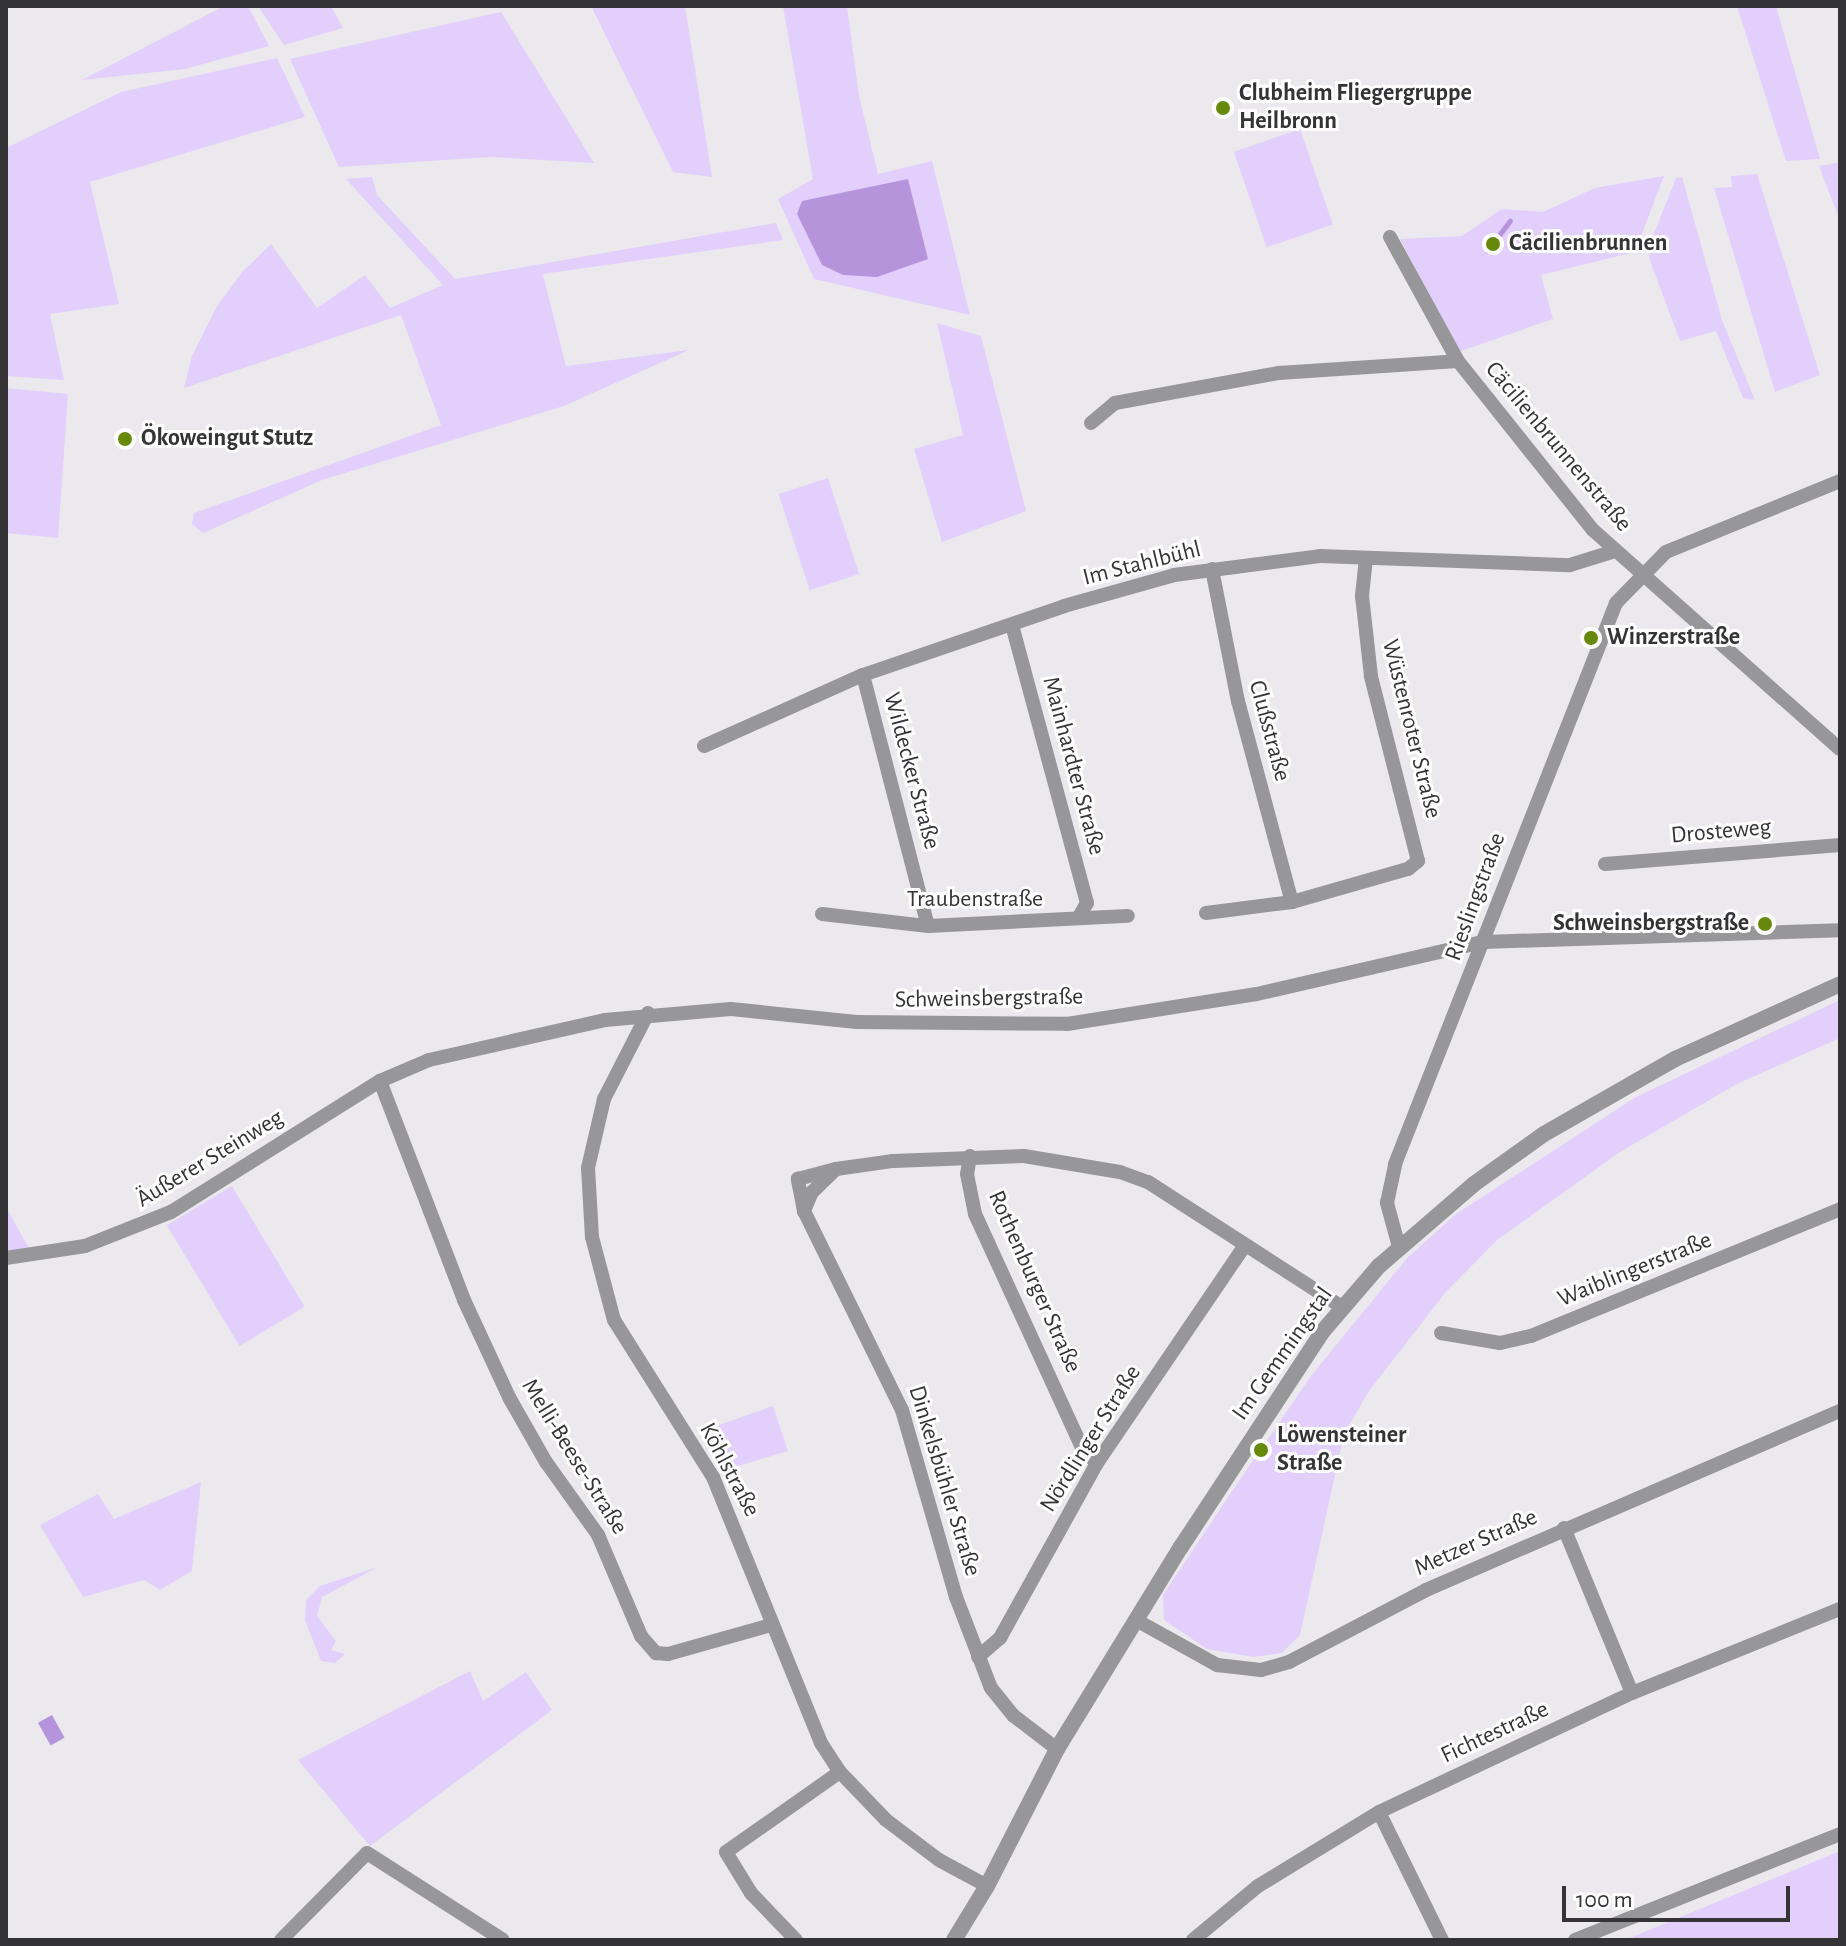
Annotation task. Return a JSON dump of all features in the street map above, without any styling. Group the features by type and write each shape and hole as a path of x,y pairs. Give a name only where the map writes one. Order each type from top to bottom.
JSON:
{"street":[{"name":"Cäcilienbrunnenstraße","path":"1390,237 1458,361 1547,477 1615,551 1840,749"},
{"path":"1091,423 1115,403 1279,373 1458,361"},
{"path":"1642,573 1666,552 1840,481"},
{"name":"Im Stahlbühl","path":"704,746 863,675 1123,589 1212,569 1290,557 1570,565 1615,551"},
{"name":"Wüstenroter Straße","path":"1292,902 1408,869 1418,861 1371,676 1362,596 1366,558"},
{"name":"Clußstraße","path":"1212,569 1238,701 1292,902"},
{"name":"Rieslingstraße","path":"1399,1247 1388,1216 1389,1184 1587,669 1616,603 1642,573"},
{"name":"Mainhardter Straße","path":"1012,625 1087,903 1079,917"},
{"name":"Wildecker Straße","path":"863,675 928,926"},
{"name":"Drosteweg","path":"1605,864 1840,845"},
{"path":"1206,913 1292,902"},
{"name":"Traubenstraße","path":"822,914 928,926 1128,916"},
{"name":"Schweinsbergstraße","path":"380,1081 429,1060 648,1013 731,1009 856,1022 1067,1024 1257,994 1483,942 1840,930"},
{"name":"Im Gemmingstal","path":"954,1940 987,1886 1057,1749 1136,1620 1342,1307 1399,1247 1508,1158 1556,1126 1675,1059 1840,984"},
{"name":"Köhlstraße","path":"648,1013 604,1099 588,1168 592,1237 614,1320 713,1477 804,1714 840,1772 912,1841 987,1886"},
{"name":"Äußerer Steinweg","path":"6,1258 85,1246 171,1212 380,1081"},
{"name":"Melli-Beese-Straße","path":"380,1081 464,1300 503,1385 546,1462 598,1535 641,1636 656,1653 668,1654 771,1625"},
{"path":"970,1156 1024,1156 1120,1172 1148,1182 1342,1307"},
{"name":"Dinkelsbühler Straße","path":"970,1156 836,1169 798,1179 804,1211 902,1410 978,1657 991,1688 1014,1716 1057,1749"},
{"name":"Rothenburger Straße","path":"970,1156 967,1174 975,1214 1041,1350 1083,1450 1097,1463"},
{"name":"Waiblingerstraße","path":"1441,1333 1500,1343 1531,1336 1840,1209"},
{"name":"Nördlinger Straße","path":"978,1657 1000,1638 1097,1463 1245,1245"},
{"name":"Metzer Straße","path":"1136,1620 1217,1665 1261,1670 1312,1653 1386,1609 1564,1528 1840,1411"},
{"path":"1564,1528 1632,1693"},
{"name":"Fichtestraße","path":"1193,1940 1258,1886 1379,1812 1632,1693 1840,1609"},
{"path":"796,1940 751,1893 726,1852 840,1772"},
{"path":"1379,1812 1442,1940"},
{"path":"1575,1940 1840,1834"},
{"path":"281,1940 367,1853 503,1940"}],"shaded area":[{"path":"224,6 248,6 269,46 185,69 82,80"},
{"path":"258,6 331,6 343,28 284,45"},
{"path":"591,6 685,6 712,177 673,172"},
{"path":"783,6 847,6 859,96 878,174 932,161 970,315 814,279 778,199 813,179"},
{"path":"1737,6 1776,6 1820,159 1786,161"},
{"path":"501,12 594,163 491,157 339,167 290,59"},
{"path":"277,58 305,117 90,182 119,304 50,314 64,380 6,376 6,148 121,92"},
{"path":"1300,129 1333,224 1267,247 1234,152"},
{"path":"1840,162 1840,221 1819,166"},
{"path":"1757,174 1820,375 1775,392 1714,188 1732,187 1731,176"},
{"path":"1664,176 1635,252 1541,275 1553,319 1458,352 1400,239 1462,236 1502,209 1543,212 1595,188"},
{"path":"372,177 377,195 455,279 776,223 783,240 543,274 566,366 689,350 564,406 322,480 203,533 192,524 194,513 441,425 401,315 184,388 192,356 216,308 242,272 271,244 317,308 365,275 390,308 443,285 346,179"},
{"path":"1682,177 1722,320 1755,400 1743,398 1716,331 1680,341 1649,258 1653,236 1676,178"},
{"path":"908,179 928,259 877,277 843,275 822,265 797,214 802,201"},
{"path":"937,323 981,336 1026,511 942,542 914,449 963,435"},
{"path":"6,388 68,394 58,538 6,533"},
{"path":"828,478 859,574 810,590 779,494"},
{"path":"1840,1000 1840,1038 1737,1084 1620,1152 1497,1240 1445,1293 1369,1391 1344,1434 1300,1635 1282,1653 1253,1657 1207,1649 1164,1620 1163,1595 1230,1494 1311,1376 1407,1258 1456,1214 1636,1097"},
{"path":"232,1186 305,1307 239,1346 167,1225"},
{"path":"6,1207 31,1252 6,1252"},
{"path":"773,1406 788,1451 721,1471 701,1431"},
{"path":"201,1482 192,1571 160,1590 144,1580 83,1597 40,1525 98,1494 114,1519"},
{"path":"378,1567 322,1597 317,1616 336,1641 331,1650 345,1654 335,1663 321,1661 305,1620 306,1600 320,1586"},
{"path":"470,1671 483,1701 526,1672 552,1710 370,1846 298,1760"},
{"path":"52,1715 65,1738 51,1745 38,1723"},
{"path":"1840,1851 1840,1940 1625,1940"}],"waterway":[{"path":"1487,251 1510,221"}],"place":[{"name":"Clubheim Fliegergruppe Heilbronn","path":"1223,108"},
{"name":"Cäcilienbrunnen","path":"1493,244"},
{"name":"Ökoweingut Stutz","path":"125,439"},
{"name":"Winzerstraße","path":"1591,638"},
{"name":"Schweinsbergstraße","path":"1765,924"},
{"name":"Löwensteiner Straße","path":"1261,1450"}]}
